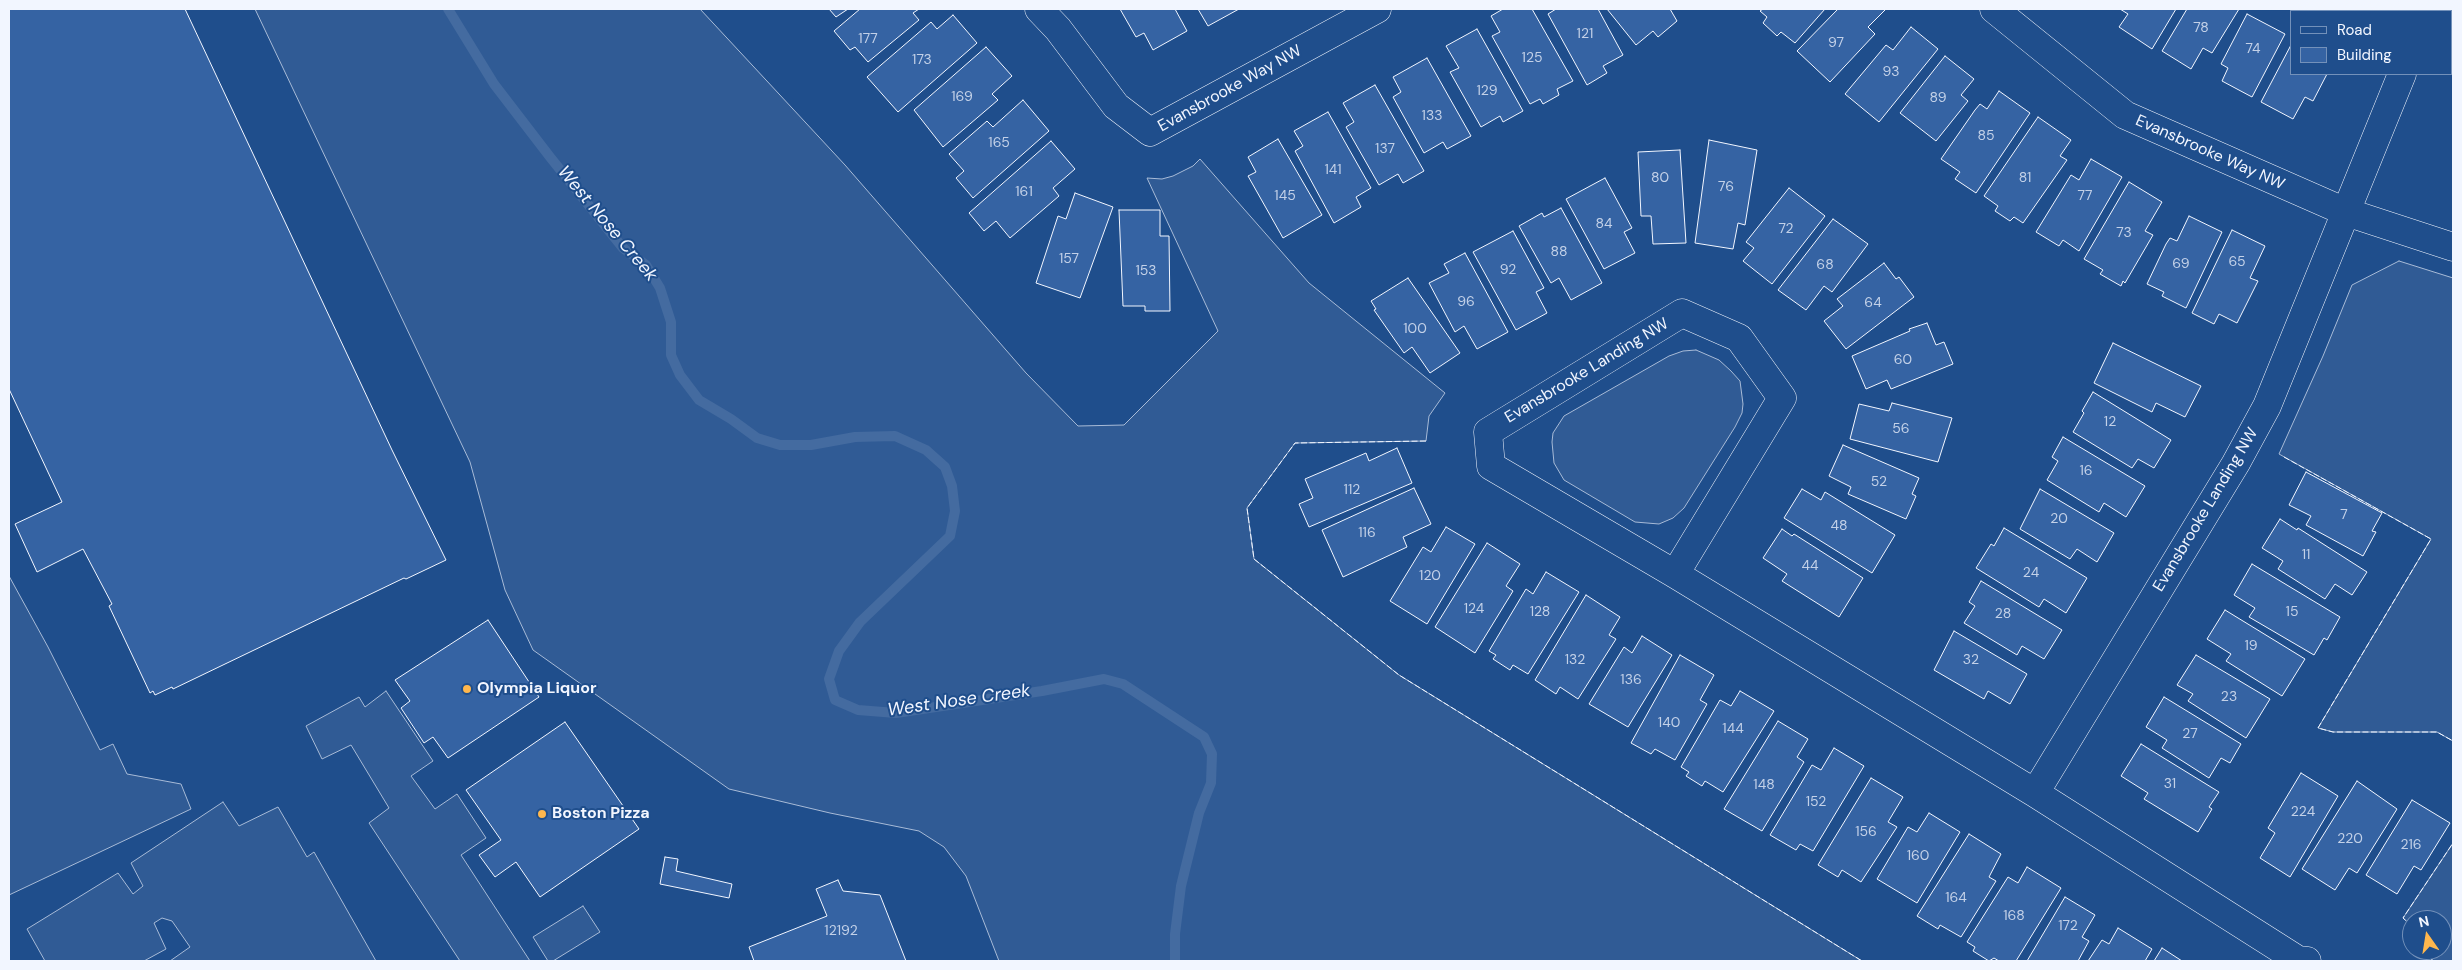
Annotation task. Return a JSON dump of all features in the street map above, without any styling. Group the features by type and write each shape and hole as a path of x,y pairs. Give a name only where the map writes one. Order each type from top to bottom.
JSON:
{"street":[{"name":"Evansbrooke Way NW","path":"1039,9 1058,29 1116,106 1150,132 1377,9"},
{"name":"Evansbrooke Way NW","path":"1994,9 2125,115 2346,212 2453,247"},
{"name":"Evansbrooke Landing NW","path":"2035,793 2236,463 2267,406 2402,75"},
{"name":"Evansbrooke Landing NW","path":"1675,574 1782,398 1739,338 1682,313 1488,432 1491,466 1675,574 2035,793 2298,960 2307,961"}],"shaded area":[{"path":"255,9 700,9 845,165 1026,373 1078,426 1124,425 1218,331 1147,178 1162,179 1173,176 1193,166 1200,159 1309,283 1445,393 1429,416 1426,441 1295,443 1247,508 1254,559 1399,675 1862,961 999,961 966,876 944,847 919,831 830,813 729,789 533,650 505,590 470,462"},
{"path":"2399,261 2453,278 2453,741 2437,732 2333,732 2318,728 2431,539 2279,454 2323,356 2352,285"},
{"path":"1696,350 1719,360 1740,381 1743,404 1742,413 1735,427 1684,508 1673,518 1659,524 1635,522 1564,480 1554,463 1552,442 1553,433 1564,416 1669,356 1683,351"},
{"path":"9,576 48,647 100,750 113,744 127,774 181,784 191,809 9,895"},
{"path":"386,691 433,761 411,776 435,809 457,794 486,838 461,855 530,961 460,961 369,823 389,808 351,745 322,759 306,726 359,697 365,707"},
{"path":"223,802 239,826 278,807 307,857 314,852 376,961 170,961 190,947 172,921 162,918 154,923 166,949 144,961 45,961 27,929 118,873 133,894 143,886 131,863"},
{"path":"2453,843 2453,961 2432,960 2452,960 2452,910 2408,910"},
{"path":"583,906 600,932 553,961 548,961 533,937"}],"building":[{"path":"9,9 185,9 392,450 446,560 406,579 404,578 173,689 172,687 155,695 153,691 150,693 109,606 112,604 83,549 37,572 15,524 62,502 9,389"},
{"path":"829,9 848,9 836,17"},
{"path":"860,9 919,9 913,13 919,20 868,62 855,47 850,50 834,31"},
{"path":"1120,9 1175,9 1187,31 1153,50 1144,33 1136,37"},
{"path":"1198,9 1239,9 1208,26"},
{"path":"1503,9 1532,9 1573,81 1557,89 1559,95 1543,104 1540,99 1530,104 1492,36 1500,32 1491,16"},
{"path":"1556,9 1598,9 1623,55 1603,66 1607,73 1587,85 1548,14"},
{"path":"1607,9 1670,9 1677,21 1658,37 1653,31 1636,45"},
{"path":"1763,9 1825,9 1795,43 1781,32 1777,36 1763,23 1767,17 1760,11"},
{"path":"1838,9 1886,9 1868,27 1875,34 1830,82 1797,51"},
{"path":"2120,9 2176,9 2152,49 2119,27 2128,14"},
{"path":"2187,9 2239,9 2212,53 2203,48 2191,69 2162,51"},
{"path":"2247,14 2285,34 2252,97 2222,81 2228,68 2221,64"},
{"path":"953,15 977,43 898,112 867,77 931,22 937,29"},
{"path":"1911,27 1938,49 1879,122 1845,94 1886,45 1893,50"},
{"path":"1477,29 1523,111 1503,122 1500,116 1481,127 1450,72 1459,68 1446,46"},
{"path":"986,47 1012,76 992,94 998,100 943,147 914,110"},
{"path":"2290,47 2290,75 2326,75 2313,101 2305,97 2293,119 2261,102"},
{"path":"1945,56 1974,79 1961,95 1968,101 1936,141 1900,113"},
{"path":"1427,58 1471,136 1447,149 1443,142 1424,153 1393,97 1401,92 1393,77"},
{"path":"1375,85 1424,171 1403,183 1398,174 1379,185 1346,127 1354,122 1343,103"},
{"path":"1999,91 2030,113 1976,193 1955,179 1960,172 1941,159 1980,104 1987,109"},
{"path":"1023,100 1049,131 973,198 956,178 964,171 949,154 987,121 993,127"},
{"path":"1328,112 1371,188 1356,197 1361,207 1334,223 1295,151 1303,146 1294,131"},
{"path":"2038,117 2071,140 2060,156 2067,160 2023,223 2014,217 2010,221 1995,211 1998,206 1984,196"},
{"path":"1278,139 1322,215 1283,238 1248,176 1256,172 1248,157"},
{"path":"1709,140 1757,150 1745,225 1738,223 1733,249 1695,243"},
{"path":"1051,141 1075,169 1053,188 1059,196 1010,238 996,221 984,231 969,213"},
{"path":"1680,150 1686,243 1653,244 1651,216 1641,216 1638,152"},
{"path":"2091,159 2122,177 2079,251 2063,240 2059,246 2036,232 2071,175 2079,180"},
{"path":"1605,178 1632,228 1624,232 1635,253 1604,269 1566,199"},
{"path":"2129,182 2162,202 2145,231 2153,235 2125,283 2123,281 2121,286 2100,274 2103,270 2084,259"},
{"path":"1789,188 1825,216 1772,284 1743,261 1754,248 1746,242"},
{"path":"1075,193 1113,207 1080,298 1036,283 1058,216 1066,219"},
{"path":"1561,208 1602,283 1571,300 1559,278 1551,283 1519,226 1542,213 1544,217"},
{"path":"1119,210 1160,210 1160,236 1169,236 1170,311 1145,311 1145,306 1123,306"},
{"path":"2189,216 2222,232 2186,308 2162,296 2164,292 2147,284 2166,244 2170,238 2177,241"},
{"path":"1833,219 1868,244 1832,292 1824,286 1806,310 1778,290"},
{"path":"2232,230 2265,246 2250,278 2258,281 2237,323 2219,314 2214,324 2192,313"},
{"path":"1513,231 1544,288 1536,292 1547,313 1516,330 1473,252"},
{"path":"1465,253 1508,332 1477,349 1464,326 1455,332 1429,283 1449,273 1444,264"},
{"path":"1884,263 1896,279 1899,277 1914,297 1846,349 1824,321 1843,306 1837,299"},
{"path":"1408,278 1460,353 1430,373 1412,347 1404,353 1374,310 1376,309 1371,301"},
{"path":"1927,323 1936,345 1944,342 1953,364 1891,389 1887,380 1866,389 1852,356 1910,331 1909,329"},
{"path":"2113,343 2201,386 2185,417 2156,403 2152,412 2094,383"},
{"path":"2093,392 2171,440 2154,468 2138,459 2132,468 2073,432"},
{"path":"1892,403 1952,418 1938,462 1850,439 1859,404 1889,411"},
{"path":"2063,437 2145,486 2126,517 2104,503 2099,512 2047,480 2058,461 2052,457"},
{"path":"1843,445 1919,478 1912,494 1916,496 1906,519 1848,494 1851,487 1829,476"},
{"path":"1397,448 1412,483 1309,527 1299,504 1313,498 1305,479 1366,453 1369,461"},
{"path":"2306,472 2382,513 2372,531 2376,532 2363,556 2306,525 2311,516 2289,505"},
{"path":"1414,488 1431,524 1403,537 1407,547 1343,577 1322,530"},
{"path":"1802,489 1821,500 1825,492 1895,535 1872,573 1784,518"},
{"path":"2040,489 2114,533 2097,562 2077,549 2070,559 2020,529"},
{"path":"2280,519 2297,530 2298,528 2367,572 2352,595 2335,584 2325,599 2278,569 2283,561 2262,548"},
{"path":"1446,527 1475,544 1427,624 1390,601 1423,547 1431,552"},
{"path":"2004,528 2087,578 2066,613 2044,599 2039,607 1976,568 1991,544 1994,546"},
{"path":"1782,529 1792,536 1794,534 1863,578 1839,617 1782,581 1787,574 1763,558"},
{"path":"1487,543 1520,564 1506,586 1513,591 1475,653 1435,627"},
{"path":"2252,564 2340,617 2327,640 2324,638 2314,655 2249,617 2255,608 2234,595"},
{"path":"1546,572 1579,592 1528,674 1513,665 1510,670 1493,659 1496,655 1489,651 1526,589 1533,594"},
{"path":"1981,581 2062,630 2044,659 2022,646 2017,655 1964,623 1975,606 1969,602"},
{"path":"1586,595 1620,617 1609,635 1616,639 1578,699 1560,687 1556,694 1535,680"},
{"path":"2225,610 2305,659 2282,696 2226,661 2231,654 2207,639"},
{"name":"Olympia Liquor","path":"488,620 539,697 448,758 433,737 424,743 401,708 410,701 395,680"},
{"path":"1954,631 2027,674 2010,704 1988,691 1984,699 1934,670"},
{"path":"1642,636 1672,655 1628,727 1589,704 1624,647 1632,653"},
{"path":"1680,655 1714,675 1700,700 1707,704 1675,760 1655,749 1651,754 1631,743"},
{"path":"2196,655 2270,699 2246,738 2188,701 2193,694 2177,685"},
{"path":"1740,691 1774,711 1723,792 1705,781 1702,786 1686,776 1689,772 1681,767 1720,700 1731,706"},
{"path":"2164,697 2241,744 2230,763 2221,758 2209,778 2162,748 2167,740 2146,727"},
{"path":"1778,721 1808,739 1797,757 1804,762 1762,831 1724,809"},
{"path":"565,722 639,829 540,897 516,862 495,877 479,855 501,840 466,790"},
{"path":"2141,744 2219,792 2209,807 2212,809 2198,832 2144,799 2148,793 2121,776"},
{"path":"1834,748 1864,766 1813,851 1800,844 1796,850 1770,835 1812,765 1821,770"},
{"path":"2301,773 2338,796 2290,877 2260,858 2275,833 2268,828"},
{"path":"1871,778 1903,797 1888,822 1897,827 1861,882 1842,870 1838,877 1818,865"},
{"path":"2357,781 2397,809 2357,873 2349,868 2335,890 2302,869"},
{"path":"2412,800 2450,823 2421,870 2414,866 2397,894 2366,875"},
{"path":"1929,813 1960,832 1917,903 1877,879 1908,827 1917,832"},
{"path":"1969,834 2001,854 1989,877 1996,881 1961,937 1940,925 1938,929 1917,916"},
{"path":"665,857 678,859 676,871 732,884 729,898 660,884"},
{"path":"2027,867 2061,888 2016,961 1999,961 1994,958 1989,961 1973,951 1975,947 1967,942 2008,877 2018,883"},
{"path":"838,880 843,891 880,895 906,961 754,961 749,947 827,916 816,889"},
{"path":"2065,897 2095,915 2082,937 2089,941 2078,961 2027,961"},
{"path":"2118,928 2152,949 2145,961 2088,961 2102,940 2109,944"},
{"path":"2162,948 2182,961 2154,961"}],"waterway":[{"name":"West Nose Creek","path":"448,9 494,84 550,157 623,248 646,265 660,288 671,322 671,355 680,375 699,400 731,419 757,438 780,445 811,445 855,437 895,436 926,450 945,467 952,486 955,511 950,536 860,622 839,651 829,679 835,700 858,710 896,713 1042,691 1104,679 1123,684 1204,737 1212,754 1211,783 1199,813 1181,886 1175,934 1175,961"}],"fence":[{"path":"1426,441 1295,443 1247,508 1254,559 1399,675 1862,961"},
{"path":"2284,457 2431,539 2318,728 2333,732 2437,732 2453,741"},
{"path":"2408,910 2453,843"}],"place":[{"name":"Olympia Liquor","path":"467,689"},
{"name":"Boston Pizza","path":"542,814"}]}
